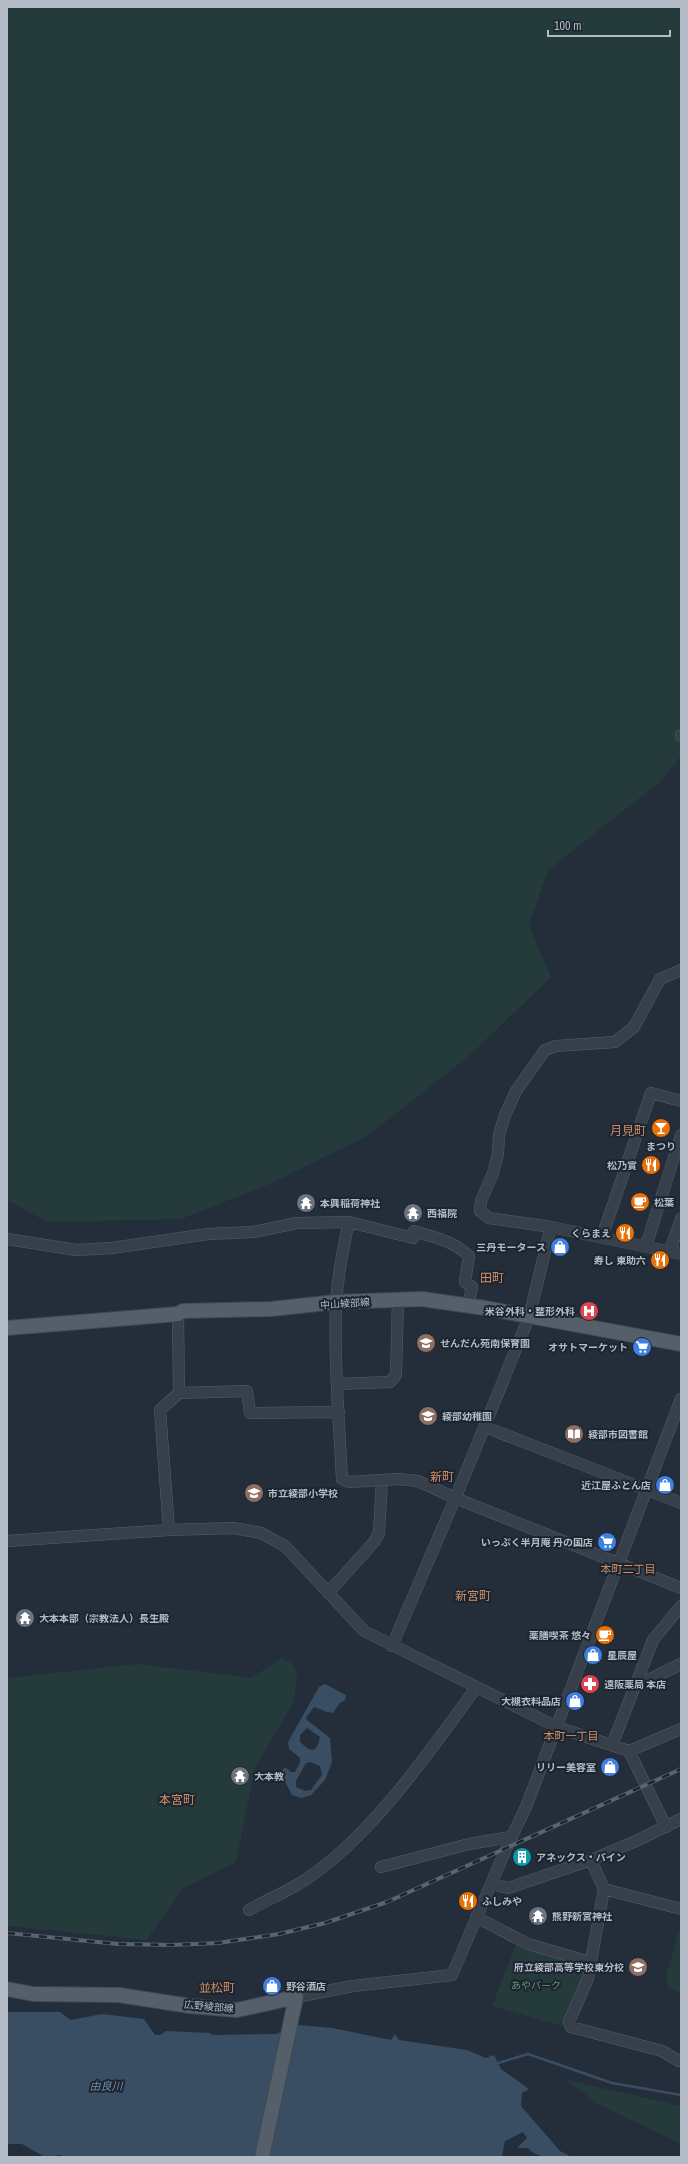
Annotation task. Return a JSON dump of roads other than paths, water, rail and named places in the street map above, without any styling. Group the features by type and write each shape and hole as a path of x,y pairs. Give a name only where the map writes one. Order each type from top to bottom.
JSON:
{"main road":[{"name":"中山綾部線","path":"7,1328 178,1314 183,1311 271,1309 336,1302 422,1299 681,1344"},
{"name":"広野綾部線","path":"7,1989 33,1994 119,1995 190,2006 237,2010 296,1997"},
{"path":"262,2157 296,1997"}],"street":[{"path":"681,970 660,979 634,1027 615,1042 556,1046 546,1050 516,1091 505,1115 499,1135 498,1154 493,1173 480,1201 480,1211 483,1216 489,1218 551,1227 681,1254"},
{"path":"602,1237 651,1093 681,1101"},
{"path":"646,1246 681,1136"},
{"path":"670,1251 681,1219"},
{"path":"349,1222 341,1256 336,1302 337,1384 342,1479 349,1482 398,1479 418,1481 455,1498 681,1588"},
{"path":"7,1239 76,1250 112,1248 208,1234 253,1232 297,1223 349,1222 413,1238 414,1232 436,1237 461,1248 469,1256 465,1282 472,1287 468,1306"},
{"path":"392,1646 485,1427 529,1317 551,1227"},
{"path":"337,1384 390,1382 396,1375 398,1300"},
{"path":"178,1314 179,1393"},
{"path":"169,1530 160,1410 179,1393 247,1391 250,1413 339,1412"},
{"path":"296,1997 352,1986 452,1975 511,1837 526,1807 648,1490 681,1399"},
{"path":"485,1427 681,1503"},
{"path":"328,1593 374,1542 379,1533 382,1481"},
{"path":"7,1541 169,1530 234,1528 261,1533 285,1546 364,1631 557,1727 629,1751 681,1729"},
{"path":"612,1745 653,1640 681,1606"},
{"path":"634,1687 681,1664"},
{"path":"249,1910 305,1880 335,1856 360,1832 411,1776 476,1688"},
{"path":"629,1751 666,1827"},
{"path":"492,1884 508,1888 591,1860 681,1819"},
{"path":"381,1867 469,1844 511,1837"},
{"path":"591,1860 604,1889 588,1978 569,2022 571,2027 662,2051 680,2061"},
{"path":"604,1889 681,1909"},
{"path":"476,1917 528,1944 590,1962"}],"water":[{"path":"325,1684 346,1695 345,1700 340,1703 333,1713 314,1707 306,1718 330,1738 332,1762 325,1780 311,1795 301,1798 292,1795 280,1772 285,1767 291,1772 295,1772 300,1762 300,1758 289,1749 288,1742 319,1687","holes":["307,1728 320,1737 318,1745 314,1750 308,1749 300,1742 300,1735","310,1762 320,1766 322,1775 311,1790 305,1791 296,1787 296,1781 306,1763"]},
{"name":"由良川","path":"7,2012 60,2012 71,2020 102,2014 144,2019 155,2035 160,2035 166,2031 209,2033 213,2035 276,2034 299,2025 332,2028 391,2040 395,2034 399,2040 467,2050 486,2058 494,2055 501,2069 529,2089 522,2093 521,2106 560,2151 572,2157 542,2156 532,2152 528,2148 517,2148 527,2138 523,2132 505,2141 502,2157 64,2157 60,2155 45,2157 22,2144 7,2144"}],"waterway":[{"path":"495,2064 528,2054 612,2083 681,2095"}],"railway":[{"path":"7,1933 118,1944 172,1945 218,1943 279,1934 325,1923 387,1902 681,1769"}],"place":[{"name":"まつり","path":"661,1128"},
{"name":"松乃實","path":"651,1165"},
{"name":"松葉","path":"640,1202"},
{"name":"本興稲荷神社","path":"306,1203"},
{"name":"西福院","path":"413,1213"},
{"name":"くらまえ","path":"625,1233"},
{"name":"三丹モータース","path":"560,1247"},
{"name":"寿し 東助六","path":"660,1260"},
{"name":"米谷外科・整形外科","path":"589,1311"},
{"name":"せんだん苑南保育園","path":"426,1343"},
{"name":"オサトマーケット","path":"642,1347"},
{"name":"綾部幼稚園","path":"428,1416"},
{"name":"綾部市図書館","path":"574,1434"},
{"name":"近江屋ふとん店","path":"665,1485"},
{"name":"市立綾部小学校","path":"254,1493"},
{"name":"いっぷく半月庵 丹の国店","path":"607,1542"},
{"name":"大本本部（宗教法人）長生殿","path":"25,1618"},
{"name":"薬膳喫茶 悠々","path":"605,1635"},
{"name":"星辰屋","path":"593,1655"},
{"name":"遠阪薬局 本店","path":"590,1684"},
{"name":"大槻衣料品店","path":"575,1701"},
{"name":"リリー美容室","path":"610,1767"},
{"name":"大本教","path":"240,1776"},
{"name":"アネックス・パイン","path":"522,1857"},
{"name":"ふしみや","path":"468,1901"},
{"name":"熊野新宮神社","path":"538,1916"},
{"name":"府立綾部高等学校東分校","path":"638,1967"},
{"name":"野谷酒店","path":"272,1986"}],"district":[{"name":"月見町","path":"628,1131"},
{"name":"田町","path":"492,1278"},
{"name":"新町","path":"442,1477"},
{"name":"本町二丁目","path":"628,1569"},
{"name":"新宮町","path":"473,1596"},
{"name":"本町一丁目","path":"571,1736"},
{"name":"本宮町","path":"177,1800"},
{"name":"並松町","path":"217,1988"}],"park label":[{"name":"あやパーク","path":"536,1985"}]}
